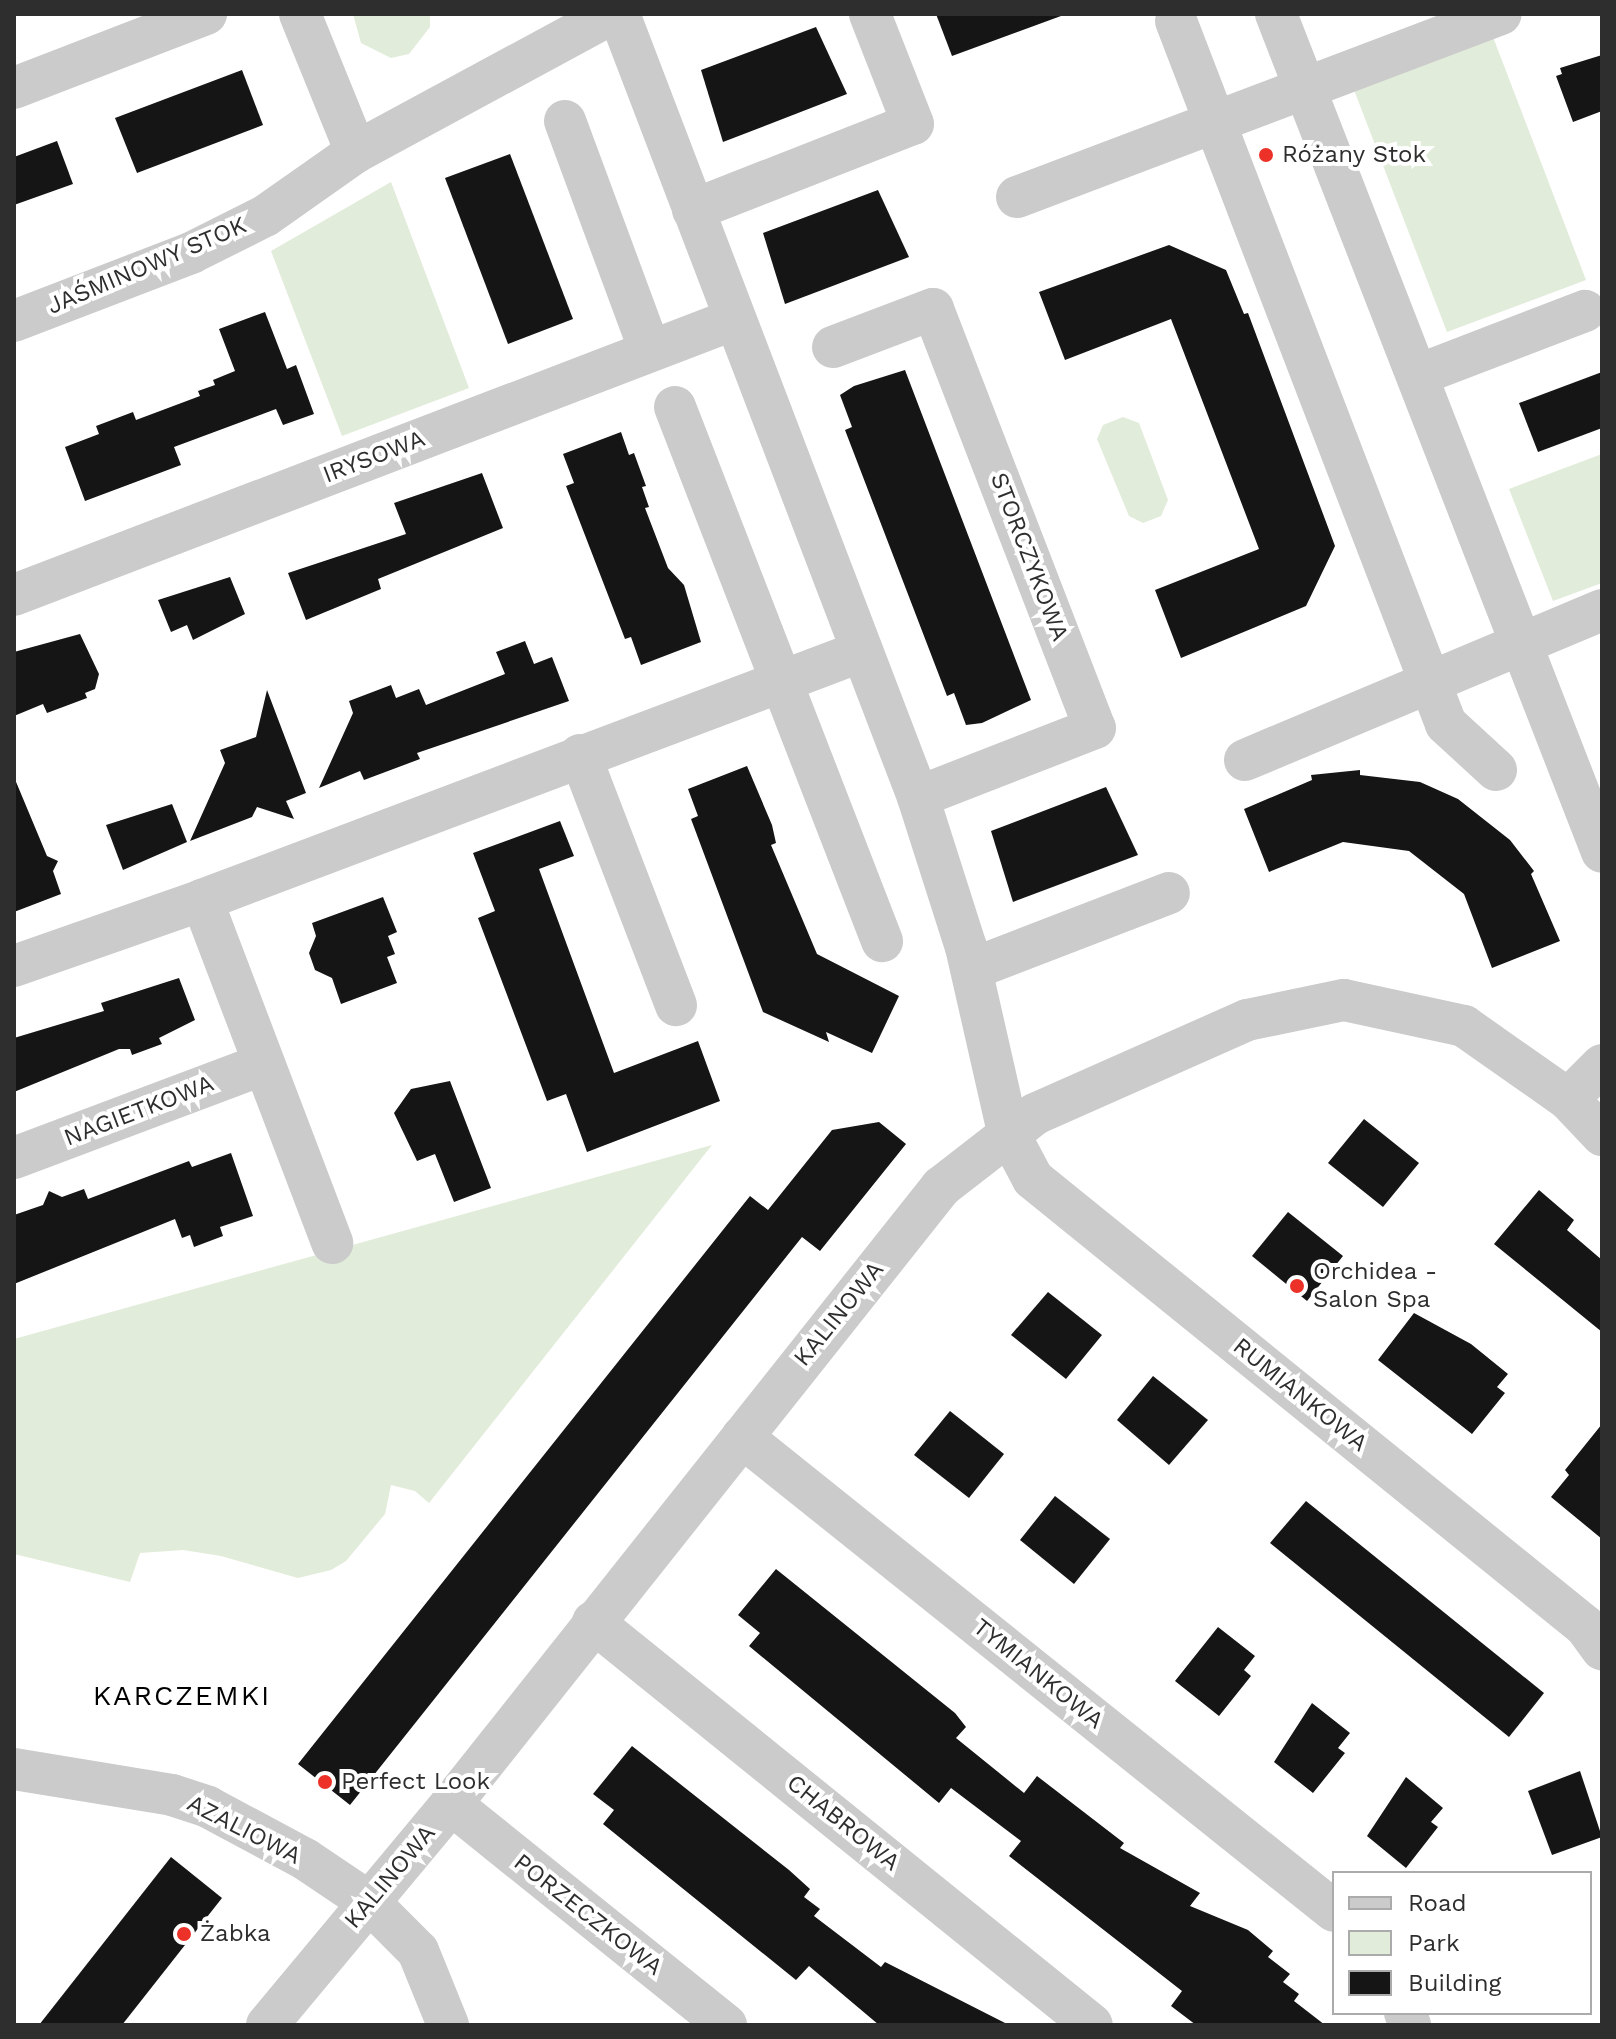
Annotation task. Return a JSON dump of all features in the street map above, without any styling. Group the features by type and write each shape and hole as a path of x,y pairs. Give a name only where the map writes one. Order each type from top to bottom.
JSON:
{"street":[{"path":"14,88 206,14"},
{"path":"300,14 356,152"},
{"name":"JAŚMINOWY STOK","path":"14,321 191,253 265,216 356,152 611,14"},
{"path":"619,14 918,797 972,969 1008,1132"},
{"path":"693,210 913,124 870,14"},
{"path":"1276,14 1602,852"},
{"path":"1017,197 1303,86 1501,14"},
{"path":"1176,21 1446,724 1496,770"},
{"path":"565,121 650,351"},
{"name":"STORCZYKOWA","path":"833,347 933,309 1095,728 918,797"},
{"path":"1418,375 1585,311"},
{"name":"IRYSOWA","path":"14,595 735,319"},
{"path":"675,407 882,941"},
{"path":"1245,760 1520,641 1602,610"},
{"path":"14,966 202,900 862,651"},
{"path":"580,755 676,1005"},
{"path":"972,969 1169,893"},
{"path":"202,900 332,1243"},
{"name":"KALINOWA","path":"267,2025 451,1804 941,1187 1035,1114 1247,1020 1344,1000 1464,1026 1568,1099 1602,1135"},
{"name":"NAGIETKOWA","path":"14,1158 264,1064"},
{"path":"1568,1099 1602,1065"},
{"name":"RUMIANKOWA","path":"1008,1132 1033,1179 1585,1626 1602,1649"},
{"name":"TYMIANKOWA","path":"742,1437 1332,1909"},
{"name":"CHABROWA","path":"593,1622 1092,2025"},
{"name":"AZALIOWA","path":"14,1769 127,1785 208,1807 305,1859 369,1902 418,1951 448,2025"},
{"name":"PORZECZKOWA","path":"451,1804 726,2025"}],"green space":[{"path":"353,14 430,14 430,27 409,54 391,58 361,43"},
{"path":"1493,37 1586,280 1447,332 1354,90"},
{"path":"391,182 469,388 342,436 271,251"},
{"path":"1123,417 1139,423 1168,500 1161,516 1143,523 1129,516 1097,439 1103,425"},
{"path":"1602,454 1602,583 1553,601 1509,489"},
{"path":"712,1145 429,1503 415,1491 391,1485 385,1514 346,1561 331,1570 298,1578 221,1556 183,1550 140,1553 130,1582 14,1554 14,1339"}],"building":[{"path":"936,14 1061,14 1061,16 952,56"},
{"path":"816,27 847,94 723,142 701,70"},
{"path":"1602,55 1602,111 1573,122 1556,76 1562,74 1560,68"},
{"path":"242,70 263,125 137,173 115,118"},
{"path":"57,141 73,184 14,205 14,157"},
{"path":"510,154 573,319 508,344 445,178"},
{"path":"878,190 909,257 785,304 763,233"},
{"path":"1169,245 1226,270 1244,314 1248,313 1335,546 1306,606 1181,658 1155,590 1259,549 1171,319 1065,360 1039,292"},
{"path":"265,312 287,369 296,365 314,414 283,425 276,409 174,447 181,465 85,501 65,447 99,434 96,426 133,412 136,420 200,396 198,391 215,385 213,380 235,371 219,329"},
{"path":"905,370 1031,700 982,723 966,725 954,693 947,696 845,430 852,427 840,395 854,386"},
{"path":"1602,372 1602,428 1538,452 1519,403"},
{"path":"621,432 629,455 634,453 646,486 642,487 649,507 645,508 668,568 684,585 701,642 641,665 631,637 625,639 566,486 574,483 563,454"},
{"path":"482,473 503,528 378,579 381,589 306,620 288,573 406,534 394,503"},
{"path":"230,577 245,614 193,640 187,625 171,632 158,600"},
{"path":"80,634 99,674 95,689 85,693 87,698 47,713 43,704 14,716 14,652"},
{"path":"525,641 534,664 552,657 569,701 417,753 420,759 364,780 360,771 319,788 353,713 349,701 391,685 396,698 419,689 426,705 505,674 496,652"},
{"path":"267,690 306,793 286,801 294,819 257,807 252,817 190,841 225,763 220,750 256,737"},
{"path":"747,766 772,825 776,843 771,845 817,954 899,996 872,1053 826,1032 829,1042 763,1012 691,819 698,816 688,789"},
{"path":"1360,770 1360,775 1420,782 1458,799 1510,840 1534,871 1531,874 1560,941 1492,968 1464,894 1409,851 1343,842 1269,872 1244,809 1312,780 1311,775"},
{"path":"14,777 47,856 58,861 53,871 61,894 14,912"},
{"path":"1106,787 1138,855 1013,902 991,831"},
{"path":"172,804 187,842 123,870 106,825"},
{"path":"560,821 574,856 539,869 614,1073 698,1041 720,1101 587,1152 566,1094 547,1101 478,918 495,911 473,853"},
{"path":"383,897 397,932 388,936 395,954 387,957 397,983 341,1004 332,978 315,970 309,953 316,936 312,923"},
{"path":"179,978 195,1020 159,1038 162,1044 132,1055 130,1049 119,1049 14,1092 14,1038 104,1011 101,1003"},
{"path":"450,1081 491,1188 454,1202 435,1154 417,1161 394,1113 411,1089"},
{"path":"1364,1119 1419,1163 1383,1207 1328,1163"},
{"path":"879,1122 906,1144 820,1251 802,1237 350,1805 298,1764 750,1196 768,1210 832,1130"},
{"path":"231,1153 253,1216 220,1227 223,1236 194,1247 190,1235 182,1238 175,1219 14,1284 14,1215 43,1205 49,1191 62,1197 84,1189 88,1199 189,1161 192,1167"},
{"path":"1539,1190 1574,1220 1567,1230 1602,1260 1602,1332 1494,1244"},
{"path":"1288,1212 1343,1256 1307,1301 1252,1256"},
{"path":"1048,1292 1102,1335 1066,1379 1011,1335"},
{"path":"1414,1313 1471,1344 1508,1374 1497,1387 1505,1393 1472,1434 1378,1360"},
{"path":"1153,1376 1208,1420 1169,1465 1117,1420"},
{"path":"950,1411 1004,1454 969,1498 914,1455"},
{"path":"1602,1424 1602,1539 1551,1497 1569,1475 1565,1470"},
{"path":"1055,1496 1110,1539 1074,1584 1020,1540"},
{"path":"1306,1501 1544,1693 1509,1737 1270,1543"},
{"path":"776,1569 955,1713 966,1727 956,1738 1024,1793 1037,1776 1124,1843 1120,1848 1200,1893 1190,1906 1248,1930 1273,1951 1268,1957 1290,1974 1283,1982 1299,1994 1294,2001 1325,2025 1196,2025 1171,2006 1182,1991 1009,1856 1021,1841 951,1788 939,1803 749,1646 760,1633 738,1615"},
{"path":"1218,1627 1255,1656 1244,1670 1251,1676 1219,1716 1175,1681"},
{"path":"1312,1703 1350,1733 1338,1748 1345,1753 1313,1793 1274,1762"},
{"path":"632,1746 789,1870 810,1889 804,1897 820,1909 814,1916 881,1967 885,1962 1009,2025 879,2025 809,1966 796,1980 603,1824 614,1810 593,1794"},
{"path":"1580,1771 1602,1837 1552,1855 1528,1791"},
{"path":"1406,1777 1443,1808 1431,1822 1438,1827 1406,1868 1367,1836"},
{"path":"171,1857 222,1898 122,2025 39,2025"}],"place":[{"name":"Różany Stok","path":"1266,155"},
{"name":"Orchidea - Salon Spa","path":"1297,1286"},
{"name":"Perfect Look","path":"325,1782"},
{"name":"Żabka","path":"184,1934"}],"district":[{"name":"KARCZEMKI","path":"182,1696"}]}
